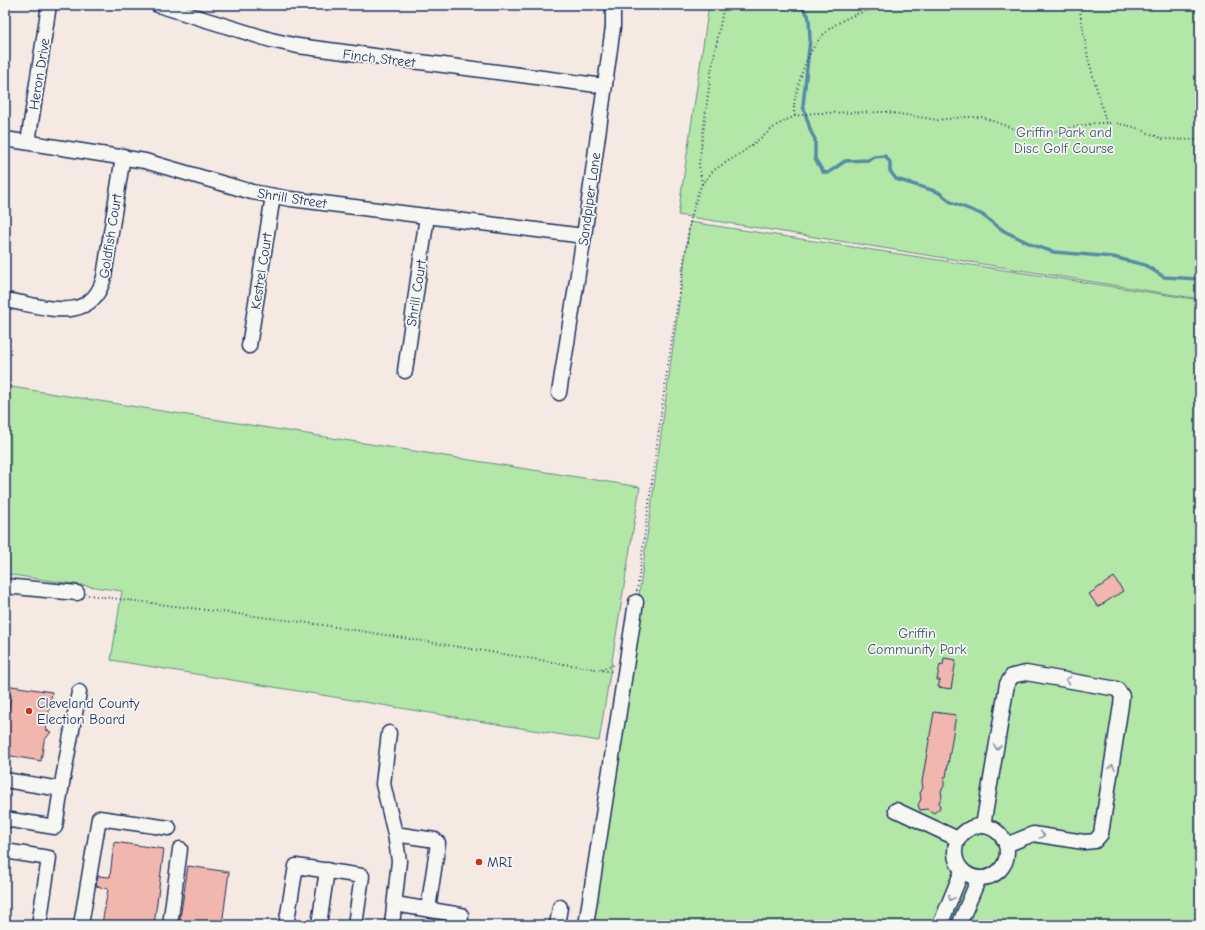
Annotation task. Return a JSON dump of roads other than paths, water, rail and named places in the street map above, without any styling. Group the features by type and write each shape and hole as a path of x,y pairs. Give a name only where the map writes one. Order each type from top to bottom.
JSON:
{"street":[{"name":"Heron Drive","path":"28,142 49,5"},
{"name":"Finch Street","path":"158,5 271,40 298,46 604,86"},
{"name":"Sandpiper Lane","path":"559,394 584,236 613,27 613,5"},
{"name":"Shrill Street","path":"5,139 123,156 252,192 273,196 584,236"},
{"name":"Goldfish Court","path":"10,301 70,309 83,306 96,296 101,288 104,277 123,156"},
{"name":"Kestrel Court","path":"250,346 273,196"},
{"name":"Shrill Court","path":"405,371 427,216"},
{"path":"5,586 77,593"},
{"path":"586,925 636,602"},
{"path":"983,826 1007,684 1012,676 1026,673 1117,689 1122,696 1122,705 1101,834 1095,841 1084,842 1033,834 1006,845"},
{"path":"5,819 55,827 79,692"},
{"path":"389,733 383,784 395,834 399,861 392,925"},
{"path":"5,780 61,789"},
{"path":"896,810 958,839"},
{"path":"81,925 99,818 169,828"},
{"path":"983,826 997,832 1006,845 1007,853 1003,867 991,876 979,878 969,876 962,871 955,856 955,847 958,839 969,829 983,826"},
{"path":"395,834 435,840 438,843 428,909"},
{"path":"170,925 180,849"},
{"path":"5,851 49,858 39,925"},
{"path":"287,920 296,866 362,876 355,925"},
{"path":"319,925 327,870"},
{"path":"940,925 962,871"},
{"path":"959,925 979,878"},
{"path":"395,904 461,915 460,925"},
{"path":"557,925 560,907"}],"waterway":[{"path":"791,5 802,8 808,15 809,20 810,39 803,106 811,132 815,139 815,159 823,172 828,173 845,161 868,160 874,157 885,156 890,162 890,171 896,179 938,192 951,202 981,214 1004,231 1035,246 1054,252 1113,257 1145,265 1164,277 1200,279"}],"place":[{"name":"Cleveland County Election Board","path":"29,711"},
{"name":"MRI","path":"479,862"}],"park label":[{"name":"Griffin Park and Disc Golf Course","path":"1064,140"},
{"name":"Griffin Community Park","path":"917,642"}]}
